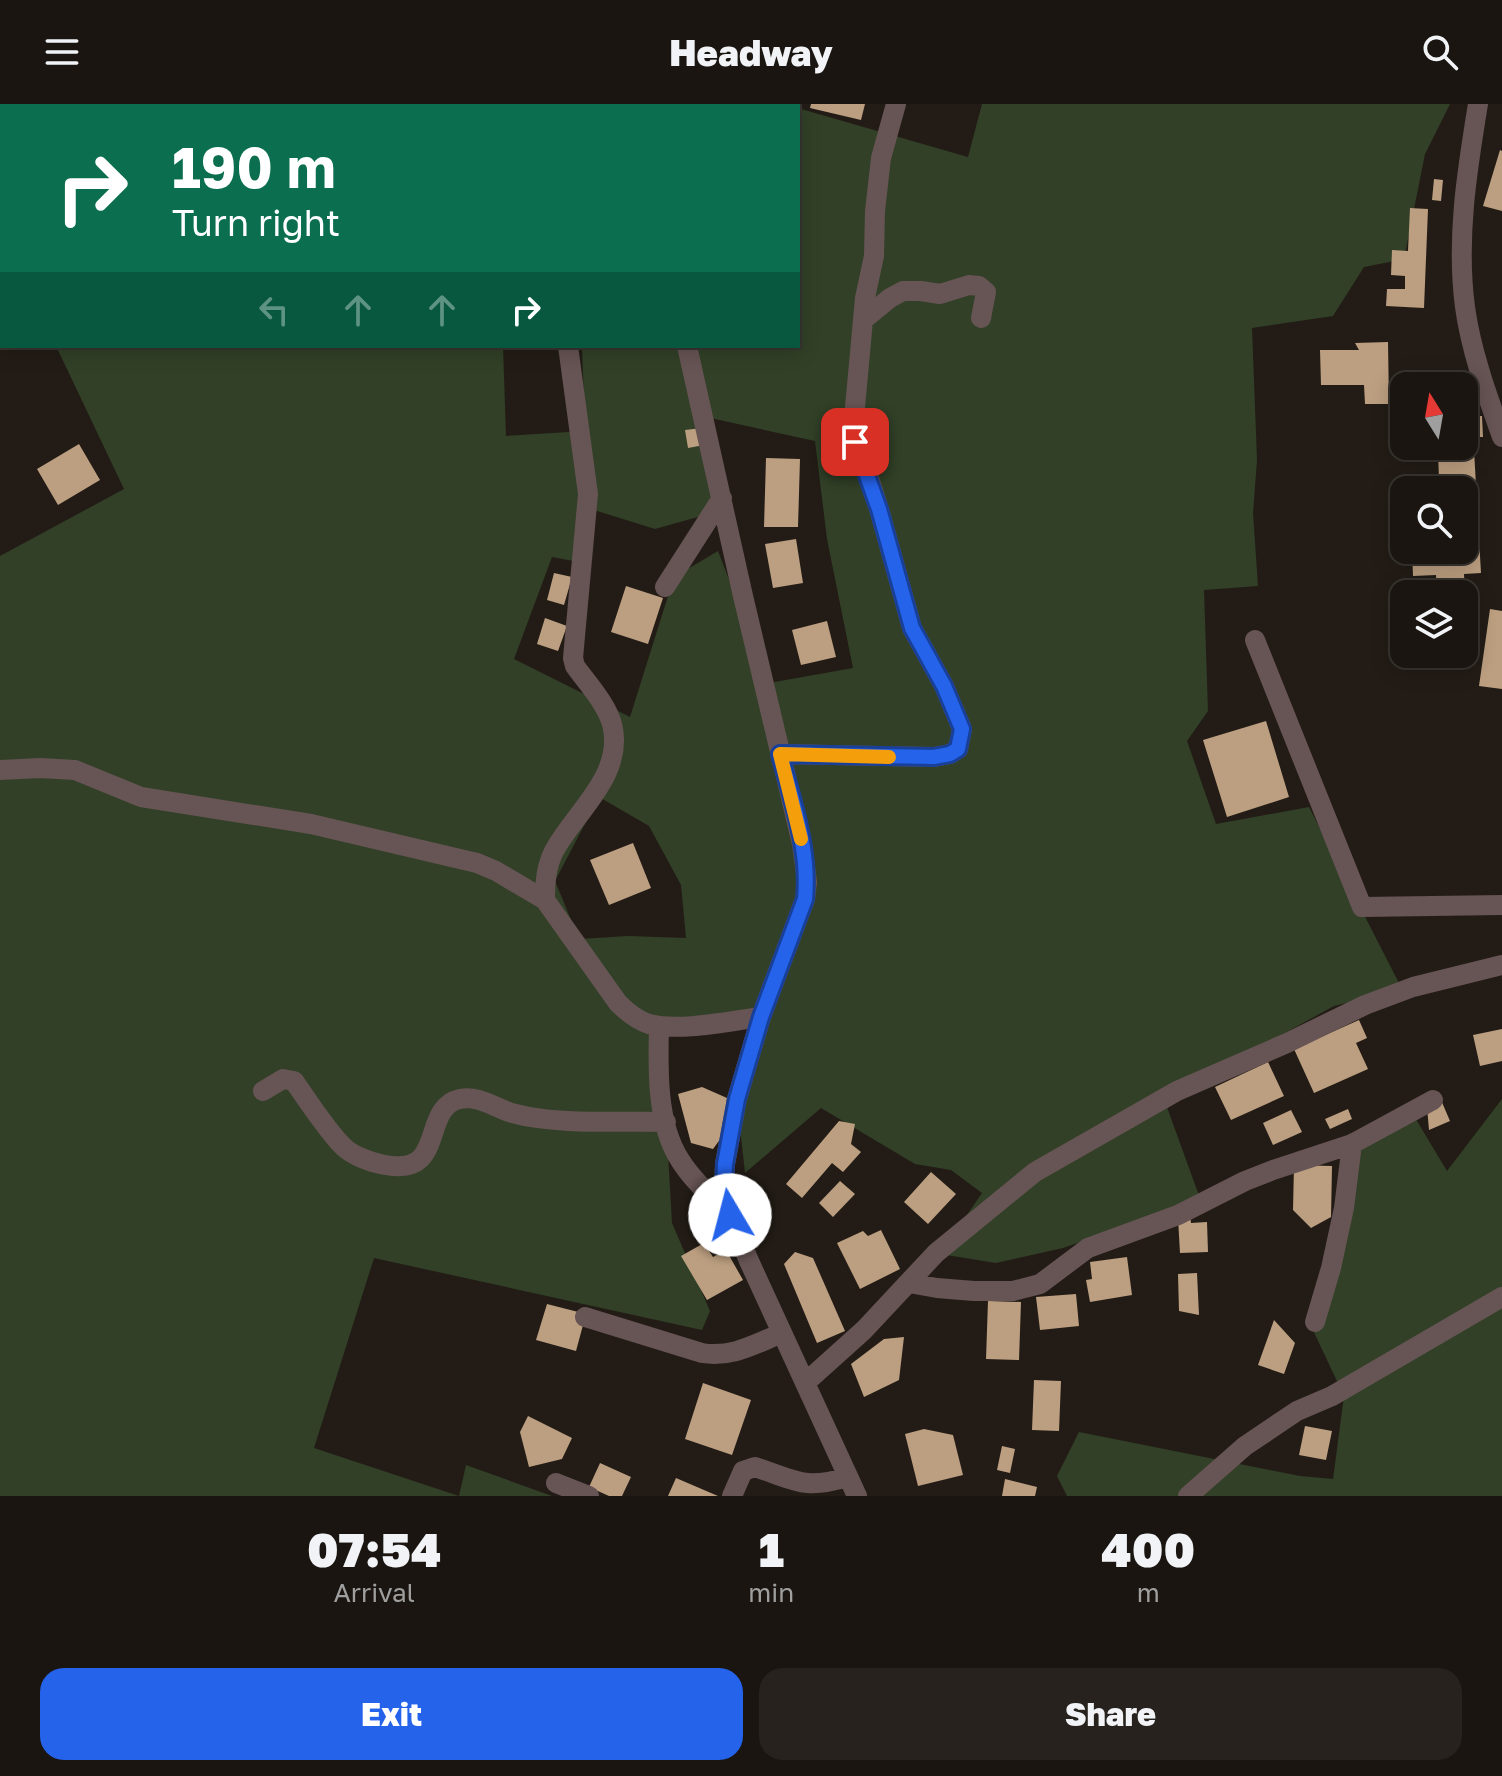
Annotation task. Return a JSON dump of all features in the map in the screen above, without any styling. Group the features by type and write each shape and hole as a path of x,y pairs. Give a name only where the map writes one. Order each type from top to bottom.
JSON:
{"street":[{"path":"780,754 934,757 958,749 962,736 956,710 912,628 879,509 855,442 853,414 863,320 874,256 881,158 896,104"},
{"path":"1478,104 1465,184 1462,243 1465,307 1484,387 1502,437"},
{"path":"863,320 903,291 940,294 969,285 979,286 986,292 981,318"},
{"path":"545,900 550,859 600,787 610,760 613,735 605,710 575,666 572,650 588,494 568,348"},
{"path":"687,348 802,844 807,882 800,918 761,1017 737,1099 724,1186 730,1215 853,1490"},
{"path":"665,587 722,498"},
{"path":"1255,640 1362,907 1502,905"},
{"path":"0,770 75,770 141,797 311,824 477,863 545,900 618,1003 638,1019 659,1026 761,1017"},
{"path":"805,1383 864,1330 936,1253 1035,1172 1177,1091 1365,1005 1413,987 1502,965"},
{"path":"659,1026 666,1122 677,1156 691,1176 730,1215"},
{"path":"263,1091 283,1079 294,1081 346,1149 394,1166 411,1165 421,1158 446,1106 459,1099 475,1099 512,1113 547,1118 666,1122"},
{"path":"909,1283 974,1291 1013,1291 1040,1284 1088,1248 1166,1220 1273,1170 1352,1144 1433,1100"},
{"path":"1315,1322 1344,1208 1352,1144"},
{"path":"1188,1496 1245,1446 1297,1411 1332,1396 1502,1297"},
{"path":"585,1317 720,1356 782,1333"},
{"path":"732,1496 743,1471 755,1467 804,1484 825,1484 853,1490"},
{"path":"556,1483 589,1496"}],"green space":[{"path":"800,104 801,109 968,157 982,104 1450,104 1425,154 1404,259 1364,267 1333,316 1252,328 1257,460 1253,513 1258,586 1204,590 1208,711 1187,741 1216,824 1309,807 1402,989 1334,1006 1164,1099 1201,1201 1063,1248 996,1263 940,1254 982,1193 951,1170 915,1164 821,1108 745,1173 737,1100 755,1023 661,1031 672,1223 710,1311 702,1330 374,1258 314,1448 459,1496 0,1496 0,556 124,489 57,348 503,348 506,436 585,431 582,348 800,348","holes":["701,416 815,441 827,539 853,668 769,683 718,551 674,577 630,717 514,659 552,557 579,562 594,510 655,529 719,511","599,797 649,826 681,885 686,938 628,936 579,939 555,881"]},
{"path":"1502,1099 1502,1496 1067,1496 1057,1476 1079,1432 1300,1476 1333,1479 1344,1396 1311,1326 1333,1260 1348,1134 1414,1116 1447,1171"},
{"path":"466,1465 552,1496 459,1496"}],"building":[{"path":"811,104 865,104 861,120 810,108"},
{"path":"1502,151 1502,211 1483,206"},
{"path":"1434,179 1443,180 1441,201 1432,200"},
{"path":"1410,208 1428,209 1424,308 1386,306 1387,289 1405,289 1405,276 1391,275 1392,250 1408,251"},
{"path":"1388,342 1389,404 1365,404 1364,385 1321,385 1320,350 1359,350 1355,343"},
{"path":"1478,416 1482,416 1483,437 1478,437"},
{"path":"702,428 704,445 688,448 685,430"},
{"path":"79,444 100,480 58,505 37,469"},
{"path":"766,458 800,459 798,527 764,527"},
{"path":"1438,460 1475,460 1475,476 1439,476"},
{"path":"1478,520 1481,573 1464,574 1464,580 1436,580 1436,575 1413,576 1413,564 1478,564"},
{"path":"796,539 803,583 773,588 765,544"},
{"path":"554,573 572,577 564,605 547,600"},
{"path":"626,586 663,598 648,644 611,632"},
{"path":"1490,609 1502,611 1502,689 1479,686"},
{"path":"545,618 567,626 558,651 537,644"},
{"path":"827,621 836,657 801,665 792,630"},
{"path":"1266,721 1289,797 1227,817 1203,740"},
{"path":"633,843 651,888 609,905 590,860"},
{"path":"1359,1020 1367,1038 1356,1043 1368,1069 1314,1093 1294,1049"},
{"path":"1502,1029 1502,1061 1480,1066 1473,1035"},
{"path":"1268,1062 1284,1096 1231,1120 1215,1087"},
{"path":"702,1087 727,1098 724,1134 713,1149 691,1143 678,1094"},
{"path":"1441,1100 1450,1121 1429,1130 1427,1107"},
{"path":"1348,1109 1352,1119 1330,1129 1325,1119"},
{"path":"1291,1110 1302,1132 1273,1145 1263,1123"},
{"path":"839,1121 855,1124 851,1144 861,1152 843,1172 832,1163 802,1198 786,1184"},
{"path":"1294,1165 1332,1166 1331,1217 1311,1228 1293,1210"},
{"path":"931,1172 956,1194 928,1224 904,1202"},
{"path":"840,1181 855,1194 833,1217 819,1203"},
{"path":"1190,1215 1191,1223 1207,1222 1208,1252 1180,1253 1178,1218"},
{"path":"881,1230 900,1269 860,1289 837,1243 863,1231 868,1236"},
{"path":"704,1243 713,1257 726,1250 743,1280 707,1300 681,1256"},
{"path":"795,1252 813,1258 845,1331 817,1343 784,1264"},
{"path":"1127,1257 1132,1295 1090,1302 1086,1280 1092,1279 1090,1262"},
{"path":"1197,1273 1199,1315 1179,1311 1178,1274"},
{"path":"1076,1294 1079,1326 1040,1330 1036,1297"},
{"path":"988,1301 1021,1302 1019,1360 986,1359"},
{"path":"547,1304 586,1314 576,1351 536,1340"},
{"path":"1274,1320 1295,1343 1284,1374 1258,1365"},
{"path":"904,1337 899,1380 864,1397 851,1364 884,1339"},
{"path":"1034,1380 1061,1381 1059,1431 1032,1430"},
{"path":"703,1383 751,1400 732,1455 685,1439"},
{"path":"528,1416 572,1438 562,1459 529,1467 520,1432"},
{"path":"1305,1426 1332,1431 1326,1460 1299,1455"},
{"path":"924,1429 953,1435 963,1475 918,1486 905,1434"},
{"path":"1002,1446 1015,1449 1010,1473 997,1470"},
{"path":"600,1463 631,1477 622,1496 609,1496 589,1487"},
{"path":"676,1478 718,1496 668,1496"},
{"path":"1005,1479 1037,1487 1035,1496 1002,1496"}],"slow traffic":[{"path":"801,839 780,754 889,757"}],"route":[{"path":"730,1215 724,1186 725,1164 737,1099 761,1017 800,918 807,882 802,844 780,754 934,757 958,749 962,736 956,710 904,607 897,569 855,442"}]}
